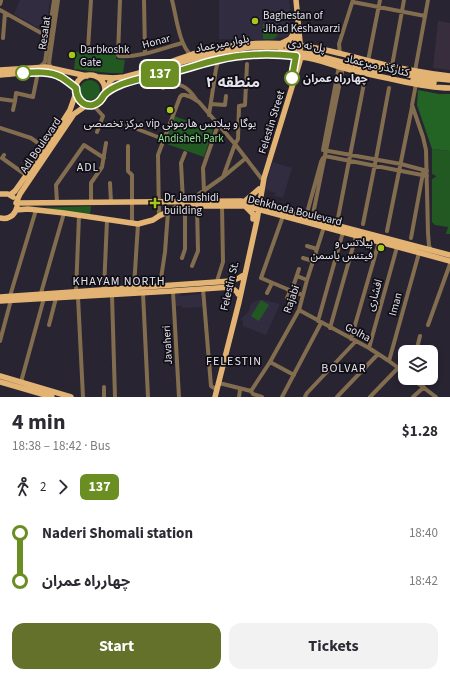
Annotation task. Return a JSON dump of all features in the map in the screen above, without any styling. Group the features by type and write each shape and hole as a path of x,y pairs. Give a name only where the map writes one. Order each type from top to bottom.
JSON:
{"main road":[{"name":"Felestin Street","path":"263,178 299,67 295,0"},
{"name":"Felestin Street","path":"295,0 300,36 298,45"},
{"path":"114,78 110,81 109,84 111,86 117,86 157,74 172,72 219,59 281,49 296,30"},
{"path":"299,67 310,58 306,55 306,52 312,47 305,43 300,36"},
{"path":"0,70 40,67 88,76 114,78 124,77 156,68 169,61 190,55 234,45 250,43 281,49"},
{"name":"کنارگذر میرعماد","path":"281,49 298,45 312,47 415,71 450,76"},
{"name":"بلوار میرعماد","path":"156,68 234,49 256,47 281,49"},
{"name":"کنارگذر میرعماد","path":"281,49 298,56 416,84 440,88 450,87"},
{"name":"بلوار میرعماد","path":"157,74 221,55 281,49"},
{"name":"پل نه دی","path":"281,49 311,54 376,69"},
{"name":"Felestin Street","path":"263,178 298,56"},
{"path":"376,69 418,77 450,80"},
{"path":"376,69 404,78 450,87"},
{"path":"0,76 32,72 48,73 59,76 67,81 76,91 80,101 90,104 100,101 104,95 117,86"},
{"path":"67,81 71,77 70,72"},
{"path":"76,91 80,80 83,77 88,76"},
{"path":"98,77 104,85 104,95"},
{"name":"Adl Boulevard","path":"10,195 26,175 70,110 76,91"},
{"name":"Adl Boulevard","path":"16,203 20,194 74,114 90,104"},
{"path":"260,189 270,210 255,220 253,214 245,204 260,189 263,178"},
{"name":"Felestin St.","path":"214,397 240,302 260,189"},
{"path":"0,194 10,195 16,203 16,210 12,216 1,220"},
{"name":"Dehkhoda Boulevard","path":"16,203 159,202 184,204 245,204 312,218 420,250 450,262"},
{"path":"28,210 28,206 55,203"},
{"name":"Dehkhoda Boulevard","path":"197,203 222,206 245,204"},
{"name":"Dehkhoda Boulevard","path":"16,210 36,210 64,213 135,223 153,220 184,204"},
{"name":"Dehkhoda Boulevard","path":"270,210 283,216 397,247 431,250 450,255"},
{"name":"Felestin St.","path":"214,397 214,388 255,220"},
{"path":"0,297 11,298 77,294 112,295 203,289 231,284 242,276"},
{"path":"43,296 56,298 104,289 217,281 231,284 238,294"},
{"path":"0,301 11,298"},
{"path":"0,376 21,382 52,397"},
{"path":"0,382 31,393 39,390 71,397"}],"street":[{"name":"Resalat","path":"51,68 49,62 50,38 54,0"},
{"name":"Resalat","path":"40,67 44,62 58,0"},
{"path":"88,49 91,0"},
{"name":"Honar","path":"120,0 119,56 127,57 182,43 182,58"},
{"path":"144,0 145,53"},
{"path":"172,0 182,43 190,55"},
{"path":"368,61 380,0"},
{"path":"392,66 404,0"},
{"path":"415,71 428,0"},
{"path":"332,52 339,44 353,1 425,16"},
{"path":"0,10 50,38"},
{"path":"3,38 5,13"},
{"path":"339,44 340,54"},
{"path":"209,115 219,59"},
{"path":"207,62 212,64 216,69"},
{"path":"223,177 238,139 239,106 245,105 247,64"},
{"path":"312,218 341,67"},
{"path":"13,110 16,93 33,97 37,77"},
{"path":"338,218 365,78"},
{"path":"387,231 416,84"},
{"path":"163,88 168,85 178,85 187,88 263,178"},
{"path":"363,224 389,88"},
{"path":"159,216 158,155 163,139 180,97 185,95 198,101"},
{"path":"211,104 226,105 226,96"},
{"path":"0,99 14,101"},
{"path":"90,104 102,116 97,132"},
{"path":"412,105 426,150 425,173 429,246 431,250"},
{"path":"204,190 203,168 218,124"},
{"path":"127,126 163,139"},
{"path":"0,128 31,138 45,148"},
{"path":"91,202 91,183 102,167 106,143"},
{"path":"55,203 56,185 84,146 104,158"},
{"path":"128,146 128,171 132,175 132,202 135,223 134,287"},
{"path":"324,150 401,164 425,173"},
{"path":"182,258 185,249 181,163 184,153"},
{"path":"192,266 198,251 197,203 199,194 223,177 250,154"},
{"path":"325,156 399,171 425,173"},
{"path":"307,213 321,162 325,156"},
{"path":"2,158 26,175"},
{"path":"411,238 425,173"},
{"path":"110,183 111,202"},
{"path":"217,281 223,262 222,206"},
{"path":"0,341 36,210"},
{"path":"160,285 165,252 168,212"},
{"path":"21,382 64,213"},
{"path":"79,216 77,294 83,397"},
{"path":"283,216 261,278 303,296"},
{"path":"104,289 107,220"},
{"name":"Rajabi","path":"251,391 270,362 299,310 324,227"},
{"path":"282,397 320,322 343,232"},
{"name":"Iman","path":"388,361 420,250 426,244 428,233"},
{"path":"330,328 356,236"},
{"path":"305,397 353,340 379,242"},
{"path":"307,246 317,249"},
{"name":"افشاری","path":"369,348 397,247"},
{"path":"302,258 313,261"},
{"path":"428,325 450,262"},
{"path":"294,284 299,269"},
{"path":"297,276 307,280"},
{"path":"267,293 272,283"},
{"path":"203,289 211,386 214,388"},
{"name":"Javaheri","path":"173,291 179,397"},
{"path":"287,298 290,291"},
{"path":"143,293 148,397"},
{"path":"112,295 115,397"},
{"path":"49,325 56,298"},
{"name":"Golha","path":"299,310 369,348 398,368"},
{"path":"418,345 420,336"},
{"path":"337,397 378,354"},
{"path":"270,362 294,375"},
{"path":"370,397 398,368"},
{"path":"219,383 251,391 262,397"},
{"path":"420,385 434,396"},
{"path":"104,387 104,397"},
{"path":"412,397 424,388"},
{"path":"239,397 240,390"}],"shaded area":[{"path":"20,0 50,0 46,30 42,30 14,14"},
{"name":"Baghestan of Jihad Keshavarzi","path":"219,0 289,0 291,19 289,22 290,31 288,36 274,40 219,39"},
{"path":"438,21 450,23 450,70 433,68"},
{"path":"273,162 292,168 283,198 275,196 276,193 264,189"},
{"path":"178,293 181,296 201,294 202,307 182,308 182,306 176,306 176,294"},
{"path":"258,300 280,304 266,335 243,326 241,319 249,311 252,303"}],"green space":[{"path":"263,24 277,24 277,36 273,39 263,39"},
{"path":"76,52 116,55 116,59 125,60 123,73 74,69"},
{"path":"86,80 94,80 100,86 100,94 94,100 86,100 80,94 80,86"},
{"path":"418,90 439,94 450,94 450,151 432,149 417,105"},
{"name":"Andisheh Park","path":"174,116 213,130 204,157 164,143"},
{"path":"432,149 450,151 450,234 446,234 448,227 435,225 432,222 432,179 436,176 432,174"},
{"path":"91,206 90,216 38,208"},
{"path":"261,300 269,305 259,321 251,316"}],"tunnel":[{"path":"151,77 159,80 163,88"}],"bus line":[{"name":"137","path":"23,73 48,73 59,76 76,88 77,96 80,101 90,105 98,103 104,95 117,86 157,74 172,72 219,59 251,55 296,56 292,78"}],"place":[{"name":"Baghestan of Jihad Keshavarzi","path":"255,21"},
{"name":"Darbkoshk Gate","path":"72,55"},
{"name":"چهارراه عمران","path":"292,78"},
{"name":"مرکز تخصصی vip یوگا و پیلاتس هارمونی","path":"170,110"},
{"name":"Dr Jamshidi building","path":"155,203"},
{"name":"پیلاتس و فیتنس یاسمن","path":"381,248"}],"district":[{"name":"منطقه ۲","path":"233,82"},
{"name":"ADL","path":"88,167"},
{"name":"KHAYAM NORTH","path":"119,281"},
{"name":"FELESTIN","path":"234,361"},
{"name":"BOLVAR","path":"344,368"}]}
